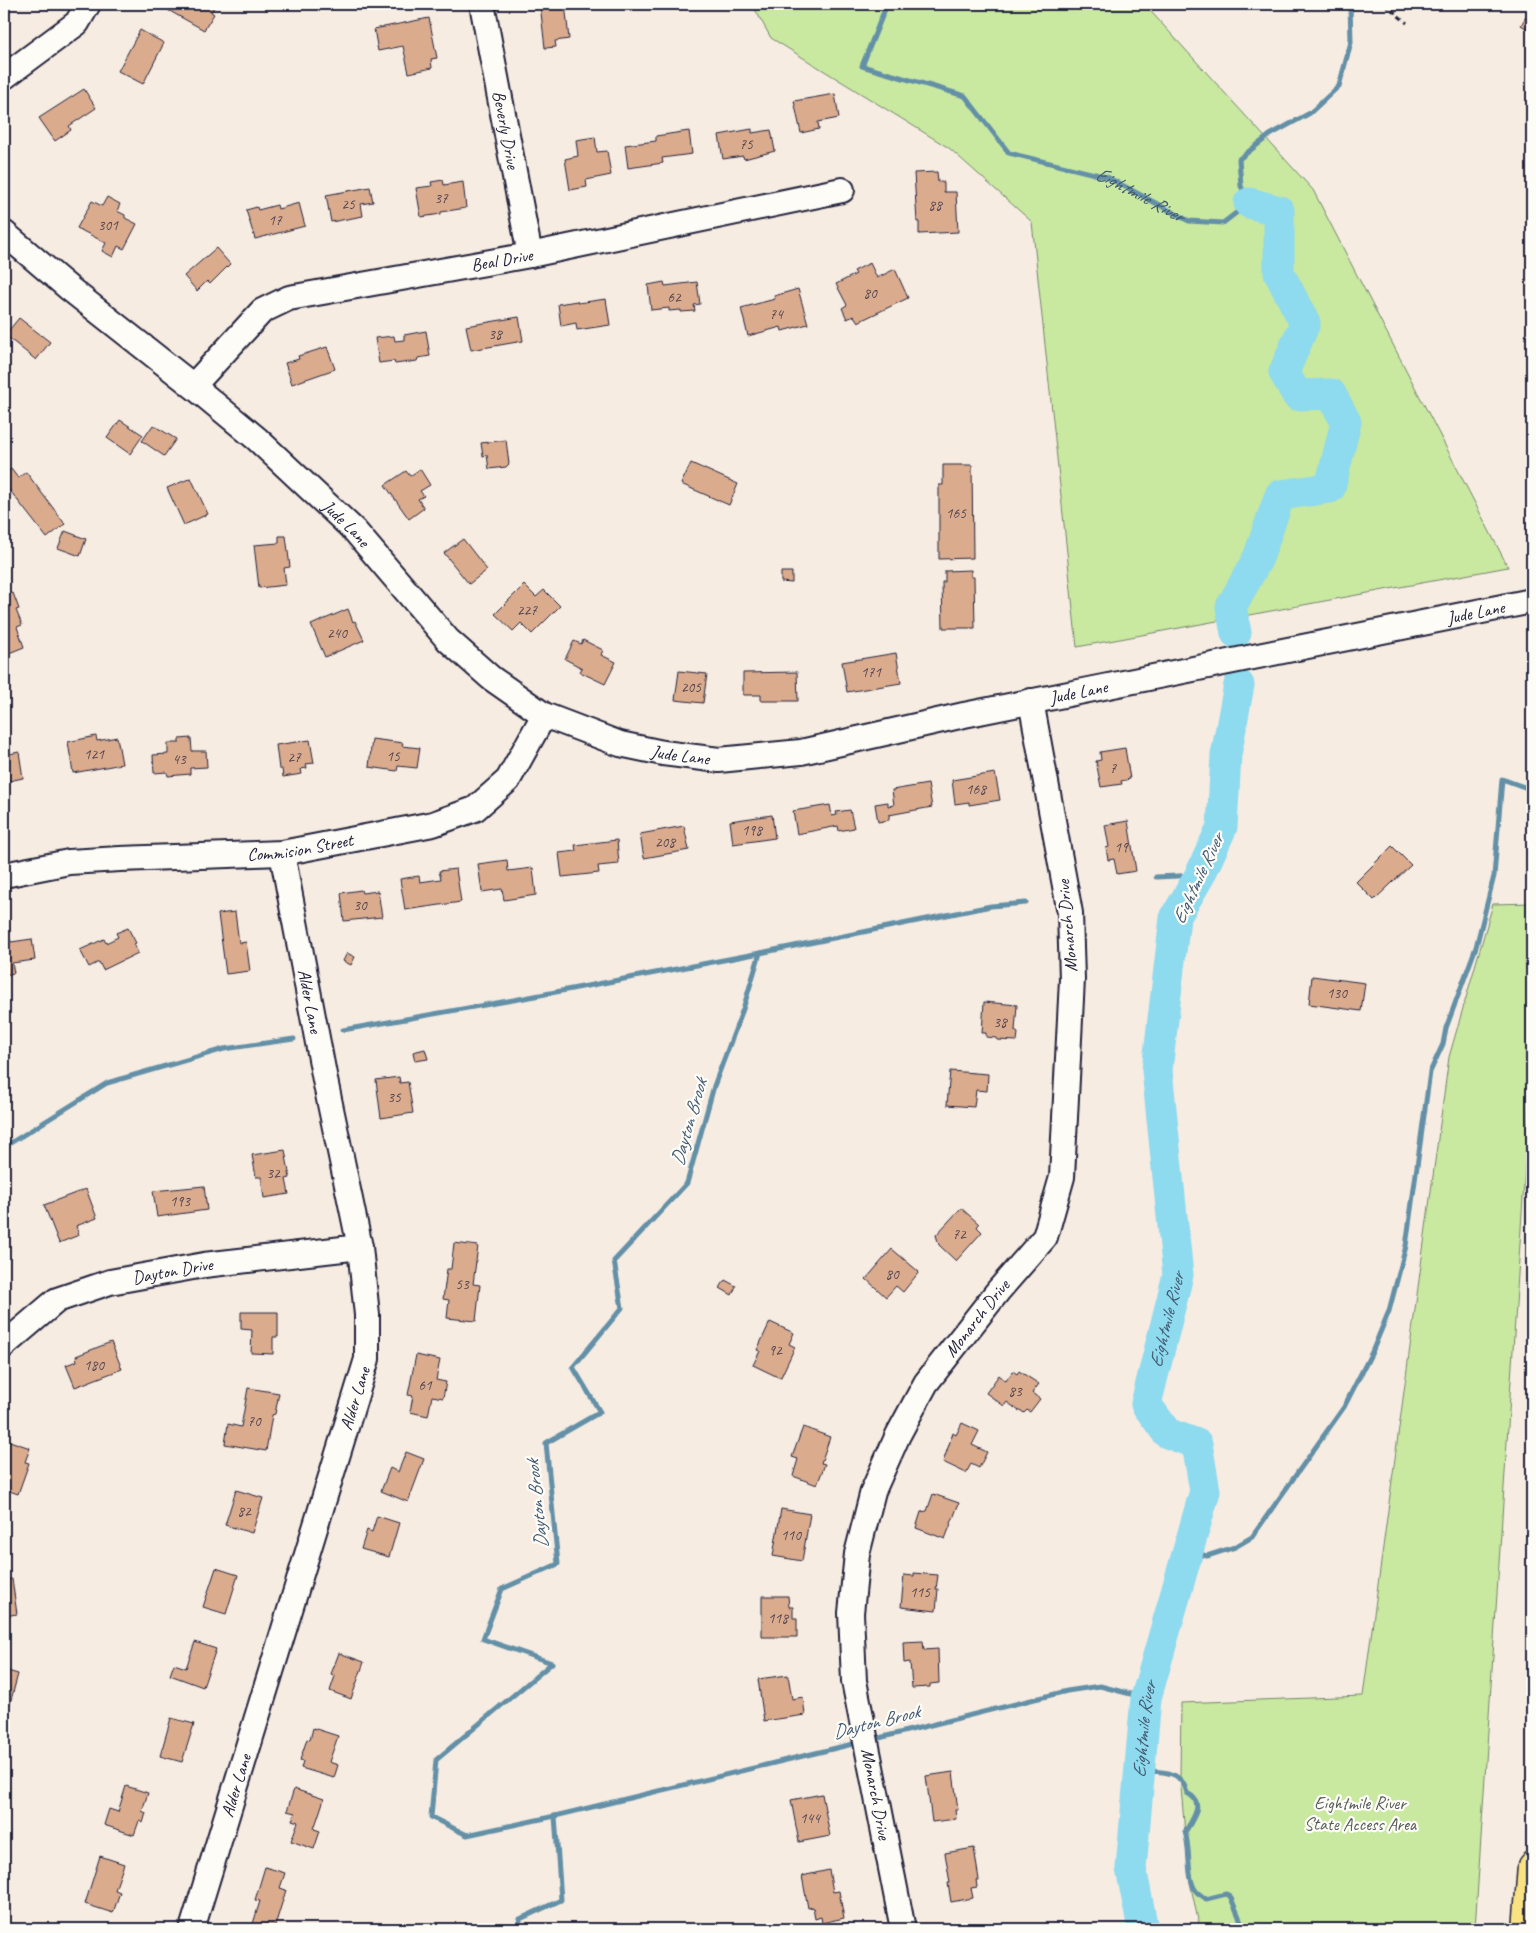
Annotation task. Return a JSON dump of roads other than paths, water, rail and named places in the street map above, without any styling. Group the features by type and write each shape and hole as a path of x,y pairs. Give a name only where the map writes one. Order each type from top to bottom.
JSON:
{"highway":[{"path":"1526,1929 1532,1866"}],"street":[{"path":"4,77 77,23 88,4"},
{"name":"Beverly Drive","path":"482,4 530,255"},
{"name":"Beal Drive","path":"193,386 262,311 289,298 530,255 842,190"},
{"name":"Jude Lane","path":"4,233 70,289 257,439 356,531 448,640 490,678 544,715 620,744 663,753 719,760 801,752 1031,701 1532,601"},
{"name":"Monarch Drive","path":"903,1929 854,1681 851,1613 857,1554 873,1491 898,1435 926,1383 998,1291 1045,1237 1062,1177 1072,979 1070,913 1031,701"},
{"name":"Commision Street","path":"4,875 69,862 282,853 433,824 475,810 508,780 544,715"},
{"name":"Alder Lane","path":"192,1929 367,1359 367,1315 360,1247 325,1080 282,853"},
{"name":"Dayton Drive","path":"4,1345 57,1300 110,1282 204,1264 360,1247"}],"waterway":[{"name":"Eightmile River","path":"887,4 862,66 965,96 1009,153 1107,177 1189,221 1223,223 1249,203 1241,186 1239,159 1270,135 1310,113 1339,86 1351,42 1350,4"},
{"name":"Eightmile River","path":"1236,633 1231,607 1258,558 1280,495 1330,488 1346,422 1331,394 1297,395 1284,372 1305,323 1279,273 1279,211 1249,203"},
{"name":"Eightmile River","path":"1143,1929 1131,1868 1146,1698 1205,1491 1197,1444 1167,1433 1146,1404 1178,1275 1157,1070 1175,918 1200,875 1222,827 1226,755 1239,685"},
{"path":"1188,1551 1207,1556 1235,1547 1252,1537 1344,1407 1372,1352 1389,1311 1406,1246 1430,1072 1443,1044 1446,1028 1476,947 1494,876 1502,779 1532,788"},
{"name":"Dayton Brook","path":"1156,877 1200,875"},
{"name":"Dayton Brook","path":"555,1816 467,1835 431,1817 436,1760 552,1663 483,1639 502,1589 558,1564 546,1443 600,1412 573,1367 622,1308 614,1261 687,1183 714,1086 743,1009 760,953 991,906 1026,903"},
{"path":"343,1030 760,953"},
{"path":"4,1147 107,1083 224,1049 294,1039"},
{"name":"Dayton Brook","path":"871,1740 1067,1691 1100,1686 1146,1698"},
{"name":"Dayton Brook","path":"517,1929 520,1919 561,1900 555,1816 861,1742"},
{"path":"1140,1771 1162,1772 1175,1775 1180,1779 1187,1793 1196,1801 1196,1811 1185,1832 1191,1878 1196,1891 1206,1899 1226,1894 1230,1896 1243,1926 1259,1929"}],"park label":[{"name":"Eightmile River State Access Area","path":"1360,1814"}]}
